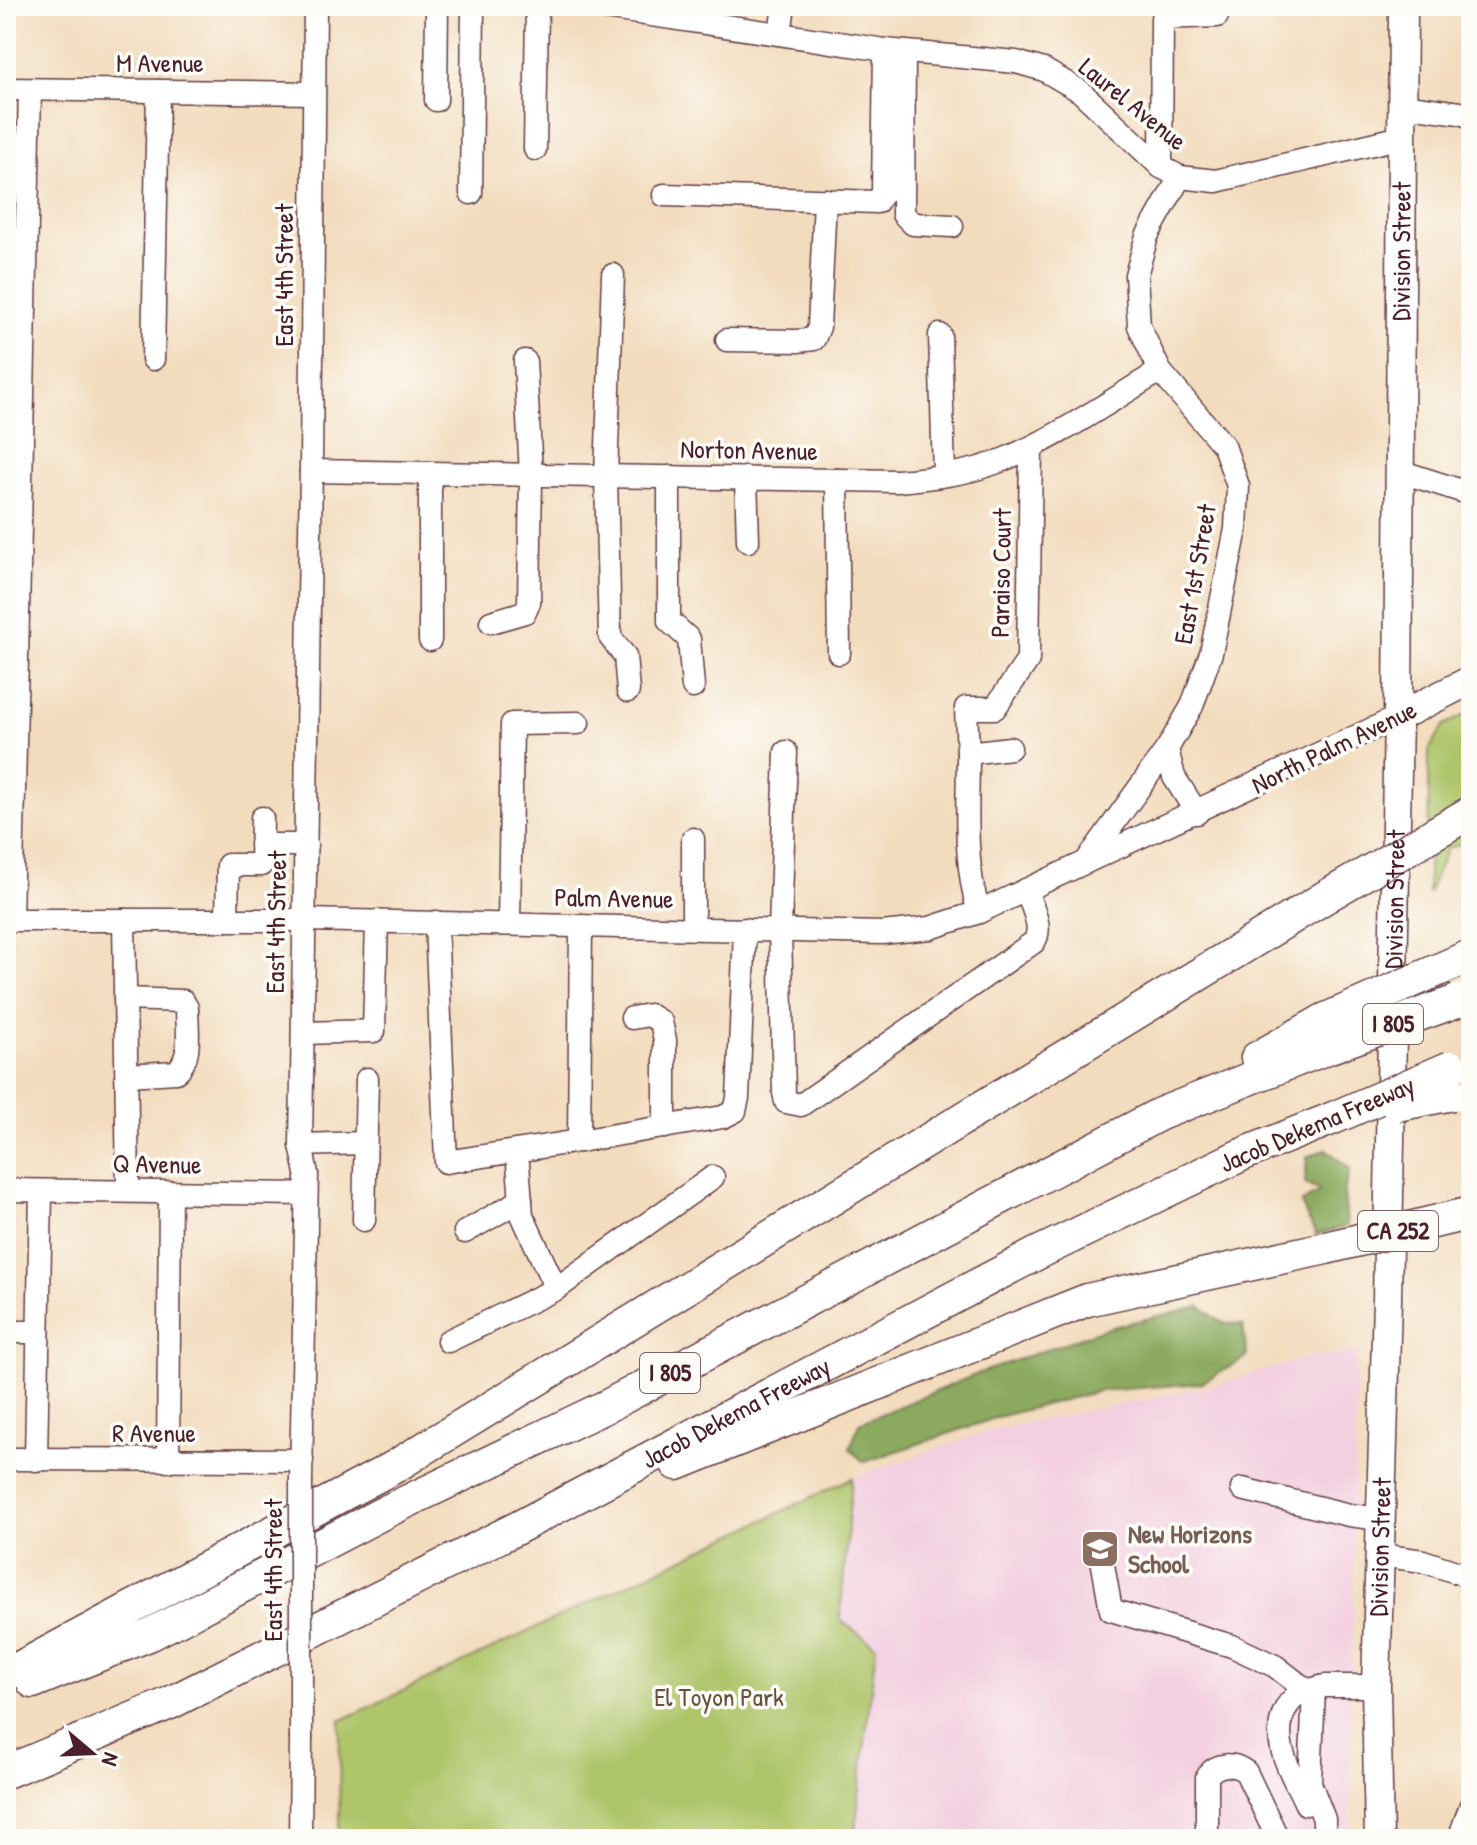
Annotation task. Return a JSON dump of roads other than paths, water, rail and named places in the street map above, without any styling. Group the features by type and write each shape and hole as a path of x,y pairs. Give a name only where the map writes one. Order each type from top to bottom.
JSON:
{"highway":[{"path":"6,1675 394,1467 1327,896 1471,812"},
{"path":"1327,1033 1471,956"},
{"name":"I 805","path":"6,1693 151,1634 385,1512 609,1405 1160,1114 1327,1033 1464,999"},
{"name":"Jacob Dekema Freeway","path":"6,1772 172,1702 519,1527 1036,1254 1241,1155 1331,1119 1461,1078"},
{"name":"CA 252","path":"519,1527 1087,1300 1471,1213"}],"main road":[{"name":"Division Street","path":"1379,1839 1376,1686 1398,717 1403,6"},
{"name":"North Palm Avenue","path":"1398,717 1471,680"}],"street":[{"name":"East 4th Street","path":"300,1839 301,1470 307,1174 301,1145 315,6"},
{"path":"436,100 437,6"},
{"path":"471,193 473,6"},
{"path":"535,149 537,6"},
{"name":"Laurel Avenue","path":"591,6 895,51 1016,62 1044,70 1080,91 1170,172 1216,181 1402,137"},
{"path":"780,33 784,6"},
{"path":"1170,172 1162,18 1217,16"},
{"path":"664,195 877,202 883,193 895,51"},
{"path":"895,51 903,214 913,224 952,226"},
{"name":"M Avenue","path":"6,89 313,93"},
{"path":"8,920 30,90"},
{"path":"153,359 158,91"},
{"path":"1402,105 1471,117"},
{"name":"East 1st Street","path":"1085,864 1167,749 1192,706 1211,653 1236,529 1238,486 1224,446 1160,371 1139,326 1136,275 1170,172"},
{"path":"727,340 814,339 819,327 825,200"},
{"path":"613,275 606,476 610,637 625,656 628,691"},
{"path":"940,335 944,475"},
{"path":"491,622 525,612 529,603 531,475 525,361"},
{"name":"Norton Avenue","path":"311,471 897,481 944,475 996,463 1031,448 1160,371"},
{"name":"Paraiso Court","path":"968,753 966,708 995,708 1028,660 1031,448"},
{"path":"1399,471 1471,494"},
{"path":"430,473 430,640"},
{"path":"669,477 669,621 689,639 693,687"},
{"path":"746,478 748,541"},
{"path":"837,480 839,653"},
{"name":"North Palm Avenue","path":"1197,813 1398,717"},
{"path":"509,924 512,724 578,723"},
{"path":"979,912 968,863 968,753 1010,748"},
{"path":"1167,749 1174,777 1197,813"},
{"path":"786,752 780,930 786,1102 801,1105 1034,942 1038,927 1026,890"},
{"name":"Palm Avenue","path":"8,920 377,921 882,933 930,928 979,912 1197,813"},
{"path":"227,920 228,865 261,865 262,818"},
{"path":"693,839 693,928"},
{"path":"261,845 306,845"},
{"path":"124,920 128,1191"},
{"path":"303,1033 374,1031 377,921"},
{"path":"436,922 446,1162 723,1117 735,1111 745,929"},
{"path":"579,1141 581,926"},
{"path":"125,999 183,1001 187,1008 187,1056 182,1067 176,1072 127,1075"},
{"path":"632,1018 649,1015 661,1022 665,1040 665,1127"},
{"path":"364,1220 367,1079"},
{"path":"301,1145 364,1143"},
{"path":"517,1151 522,1215 556,1289"},
{"path":"448,1341 556,1289 713,1177"},
{"name":"Q Avenue","path":"6,1190 306,1194"},
{"path":"36,1460 41,1191"},
{"path":"168,1461 170,1193"},
{"path":"465,1232 521,1200"},
{"path":"6,1332 38,1332"},
{"name":"R Avenue","path":"6,1459 168,1461 301,1470"},
{"path":"1242,1489 1349,1515 1380,1519"},
{"path":"1380,1555 1423,1561 1471,1577"},
{"path":"1103,1565 1111,1610 1232,1646 1275,1666 1310,1690"},
{"path":"1324,1839 1280,1745 1278,1731 1289,1702 1310,1690 1324,1686 1376,1686"},
{"path":"1310,1690 1310,1783 1324,1819 1324,1839"},
{"path":"1213,1839 1207,1776 1224,1765 1232,1765 1246,1772 1278,1839"},
{"path":"1459,1839 1471,1805"}],"place":[{"name":"New Horizons School","path":"1100,1549"}],"park label":[{"name":"El Toyon Park","path":"719,1697"}]}
